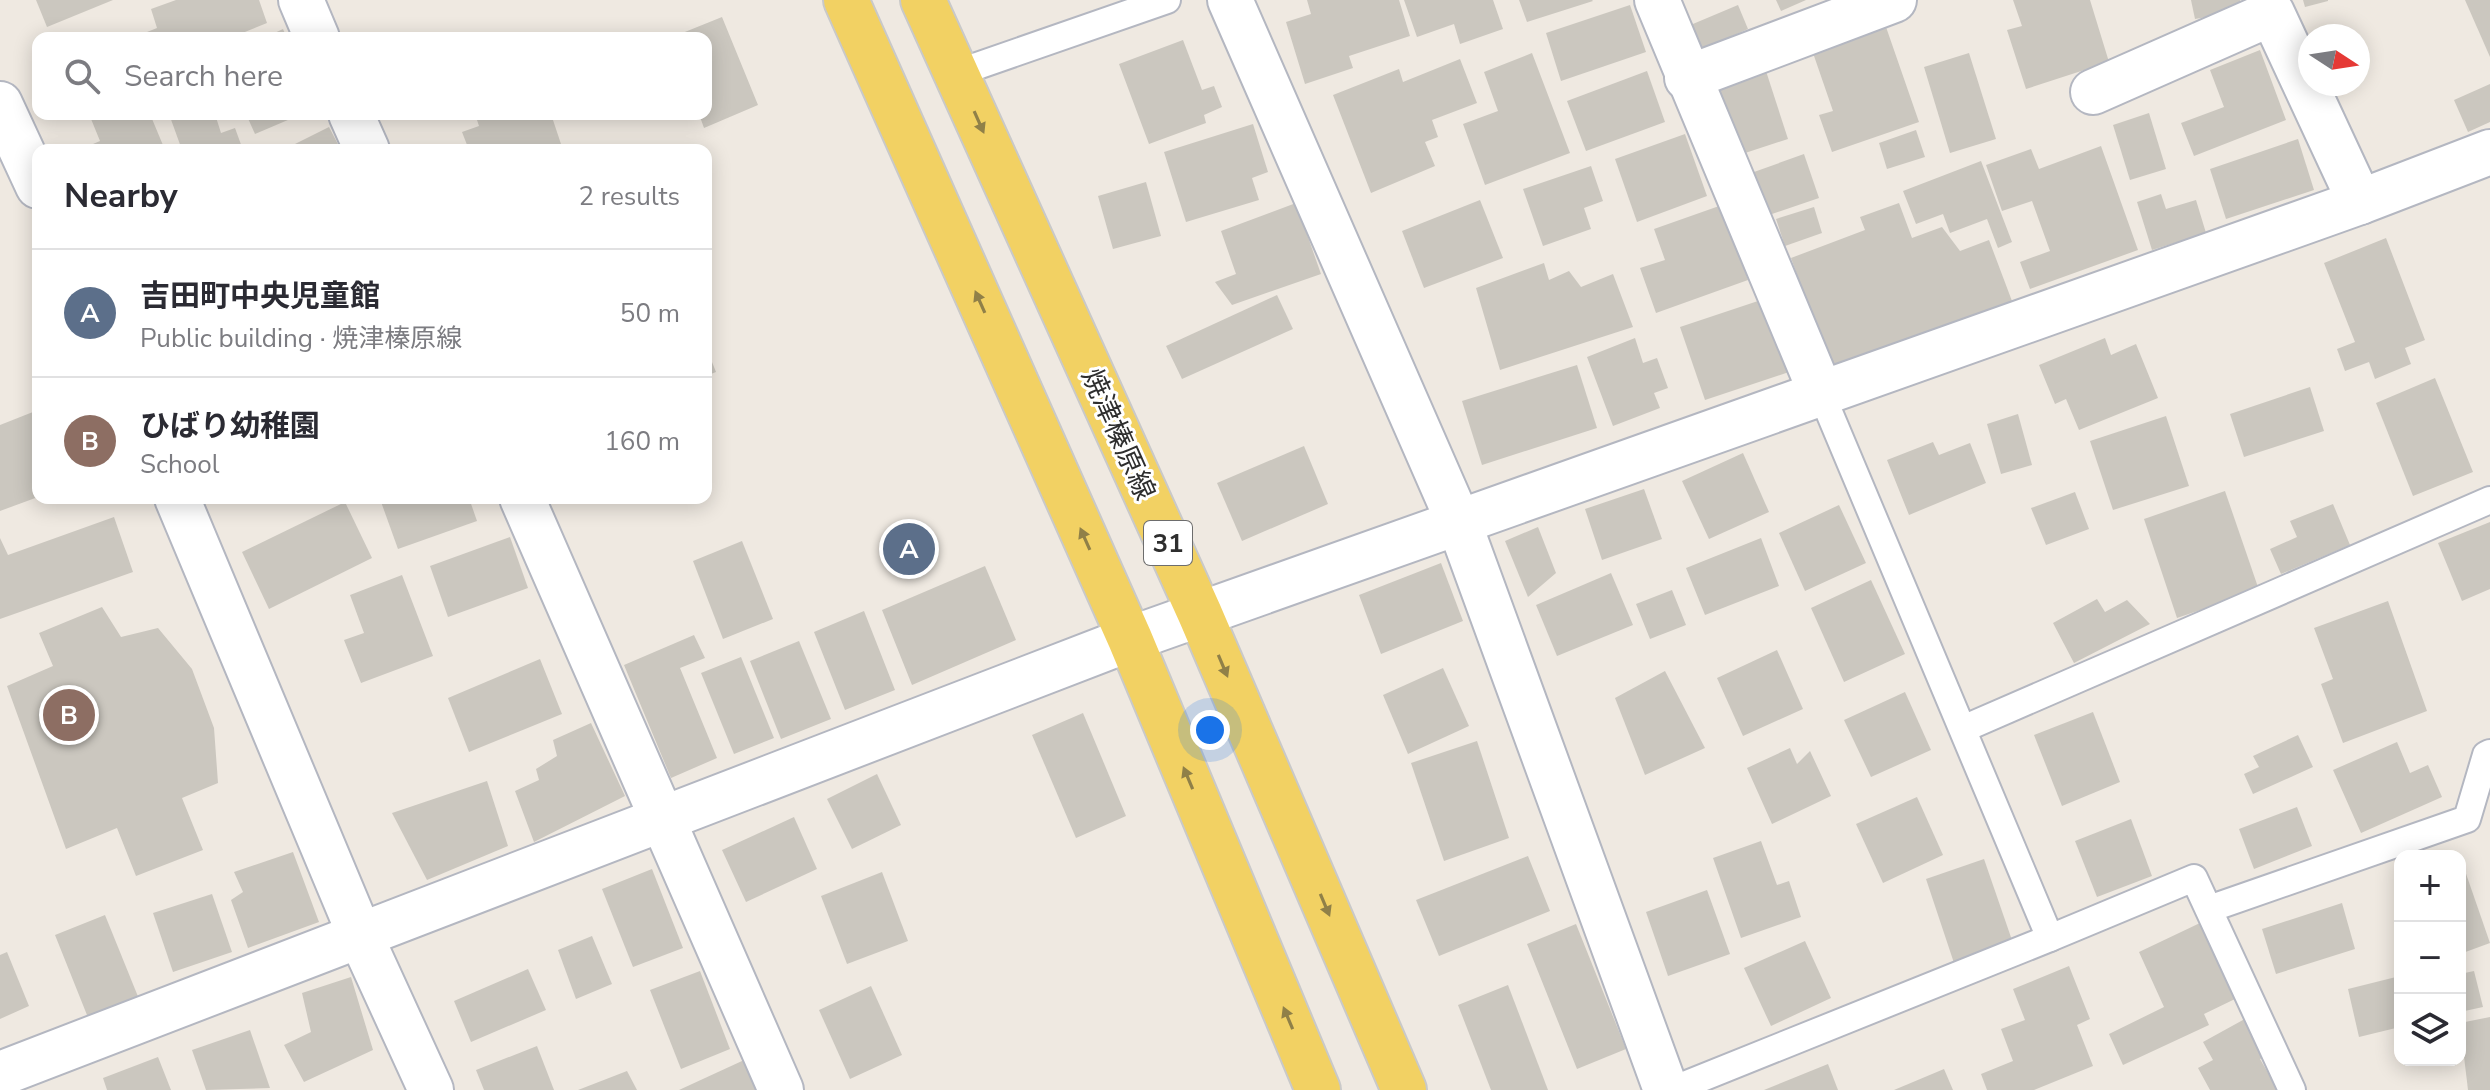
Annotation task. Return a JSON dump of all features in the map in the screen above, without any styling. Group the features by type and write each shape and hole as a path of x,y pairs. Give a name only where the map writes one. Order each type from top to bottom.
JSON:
{"main road":[{"path":"846,0 1130,639 1318,1090"},
{"name":"焼津榛原線","path":"923,0 1200,614 1404,1090"}],"street":[{"path":"301,0 314,32"},
{"path":"1230,0 1459,523 1669,1090"},
{"path":"1657,0 1821,393"},
{"path":"1687,78 1894,0"},
{"path":"2093,92 2272,13 2360,202"},
{"path":"0,104 32,173"},
{"path":"354,120 364,144"},
{"path":"0,1074 1130,639 2360,202 2490,152"},
{"path":"180,504 360,935 431,1090"},
{"path":"525,504 781,1090"}],"lane":[{"path":"957,73 1167,0"},
{"path":"1821,393 2050,938"},
{"path":"1963,729 2490,500"},
{"path":"2209,909 2467,819 2486,755 2490,753"},
{"path":"1669,1090 2194,878 2292,1090"}],"building":[{"path":"36,0 113,0 47,27"},
{"path":"176,0 259,0 267,23 245,32 147,32 157,28 151,9"},
{"path":"1307,0 1399,0 1410,36 1349,56 1353,68 1305,84 1286,22 1311,14"},
{"path":"1404,0 1493,0 1503,29 1460,44 1454,24 1417,37"},
{"path":"1519,0 1592,0 1593,1 1527,22"},
{"path":"1776,0 1806,0 1781,11"},
{"path":"2013,0 2090,0 2109,62 2026,89 2007,30 2022,26"},
{"path":"2191,0 2240,0 2242,11 2195,19"},
{"path":"2303,0 2328,0 2328,1 2305,7"},
{"path":"2465,0 2490,0 2490,57"},
{"path":"1630,5 1646,52 1561,81 1546,33"},
{"path":"1738,5 1748,29 1692,54 1681,29"},
{"path":"722,17 758,105 704,128 701,120 712,120 712,32 685,32"},
{"path":"1886,27 1919,122 1832,152 1819,115 1833,111 1813,53"},
{"path":"1183,40 1202,90 1214,86 1222,107 1204,115 1206,123 1149,144 1119,64"},
{"path":"2260,50 2286,120 2194,156 2181,123 2224,107 2210,70"},
{"path":"1532,53 1570,153 1485,185 1463,124 1498,111 1484,72"},
{"path":"1969,53 1996,139 1950,153 1924,67"},
{"path":"1460,59 1477,103 1432,120 1438,137 1425,142 1435,166 1371,193 1333,95 1399,69 1403,82"},
{"path":"1765,68 1788,139 1736,156 1713,85"},
{"path":"1647,71 1665,122 1586,151 1567,101"},
{"path":"2490,84 2490,122 2468,132 2454,100"},
{"path":"2149,113 2166,169 2130,180 2113,125"},
{"path":"91,120 152,120 162,144 93,144 100,141"},
{"path":"171,120 217,120 221,133 235,128 241,144 180,144"},
{"path":"249,120 288,120 255,134"},
{"path":"477,120 553,120 561,144 467,144 462,132 479,126"},
{"path":"1253,124 1268,172 1252,178 1259,200 1186,222 1164,152"},
{"path":"329,127 338,144 295,144"},
{"path":"1916,130 1925,157 1887,169 1879,143"},
{"path":"1685,134 1707,196 1637,222 1615,159"},
{"path":"2298,139 2314,190 2226,219 2210,169"},
{"path":"2101,146 2138,250 2030,289 2020,262 2050,251 2032,201 2002,211 1986,165 2031,149 2039,169"},
{"path":"1804,154 1819,198 1769,215 1754,172"},
{"path":"1981,161 2012,242 1998,248 1987,219 1950,233 1943,214 1916,224 1903,191"},
{"path":"1591,166 1603,201 1584,208 1591,229 1543,246 1523,189"},
{"path":"1146,182 1161,236 1113,249 1098,196"},
{"path":"2161,194 2166,209 2196,200 2206,233 2152,250 2137,202"},
{"path":"1480,200 1503,258 1424,288 1402,231"},
{"path":"1296,203 1321,274 1232,305 1215,282 1236,274 1221,231"},
{"path":"1899,203 1912,238 1942,227 1960,251 1989,240 2015,309 1834,376 1791,258 1865,230 1860,217"},
{"path":"1722,205 1748,280 1656,313 1640,268 1665,260 1654,229"},
{"path":"1814,207 1822,233 1785,246 1776,219"},
{"path":"2386,238 2425,340 2405,348 2411,364 2375,379 2369,362 2345,371 2337,349 2355,342 2324,263"},
{"path":"1544,263 1549,280 1569,271 1581,287 1613,274 1633,327 1500,370 1476,288"},
{"path":"1277,295 1293,329 1182,379 1166,346"},
{"path":"1764,299 1789,372 1705,400 1680,327"},
{"path":"1635,338 1643,363 1657,358 1668,388 1654,393 1660,408 1613,426 1587,357"},
{"path":"2105,338 2111,355 2136,344 2158,398 2079,430 2066,399 2055,404 2039,365"},
{"path":"1577,365 1597,428 1482,465 1462,401"},
{"path":"2435,378 2473,472 2413,496 2376,403"},
{"path":"2310,387 2324,431 2244,457 2230,414"},
{"path":"32,412 32,499 0,511 0,425"},
{"path":"2018,414 2032,465 2001,474 1987,424"},
{"path":"2166,416 2189,486 2113,510 2090,441"},
{"path":"1933,442 1939,455 1970,443 1986,483 1909,515 1887,460"},
{"path":"1304,446 1328,504 1242,541 1217,483"},
{"path":"1743,453 1769,512 1709,539 1682,481"},
{"path":"1644,489 1662,539 1602,560 1585,509"},
{"path":"2225,491 2259,590 2177,618 2144,519"},
{"path":"2075,492 2089,529 2046,545 2031,508"},
{"path":"346,504 372,558 269,609 242,552"},
{"path":"382,504 471,504 477,521 398,549"},
{"path":"2333,504 2350,545 2281,574 2270,549 2297,537 2290,521"},
{"path":"1839,505 1866,563 1805,591 1779,533"},
{"path":"114,517 133,572 0,619 0,538 8,555"},
{"path":"2490,522 2490,589 2462,601 2438,543"},
{"path":"1538,527 1556,573 1528,597 1505,541"},
{"path":"510,537 528,588 448,617 430,566"},
{"path":"1761,538 1779,586 1705,615 1686,568"},
{"path":"742,541 773,619 723,639 693,561"},
{"path":"1441,563 1463,621 1381,654 1359,595"},
{"path":"985,566 1016,640 912,685 882,610"},
{"path":"1611,573 1633,625 1557,656 1536,605"},
{"path":"402,575 433,656 361,683 344,640 364,633 350,595"},
{"path":"1871,580 1905,654 1844,682 1811,608"},
{"path":"1672,590 1686,625 1650,639 1636,604"},
{"path":"2097,599 2105,612 2127,600 2150,624 2074,663 2053,623"},
{"path":"2388,601 2427,711 2343,743 2321,684 2333,679 2314,628"},
{"path":"102,607 121,637 158,628 192,669 214,728 218,783 182,798 203,850 136,876 117,828 66,849 7,686 53,666 39,633"},
{"path":"864,611 895,690 845,710 814,632"},
{"path":"694,635 705,658 680,668 717,758 671,778 624,665"},
{"path":"799,641 831,719 781,739 750,661"},
{"path":"1777,650 1803,709 1743,736 1717,678"},
{"path":"741,657 774,738 734,754 701,673"},
{"path":"540,659 562,714 469,752 448,698"},
{"path":"1443,668 1469,726 1408,754 1383,695"},
{"path":"1665,671 1705,748 1645,775 1615,698"},
{"path":"1905,692 1931,750 1871,777 1844,720"},
{"path":"2093,712 2120,782 2062,806 2034,735"},
{"path":"1083,713 1126,816 1076,838 1032,735"},
{"path":"591,723 625,796 534,842 515,791 539,780 536,769 557,756 553,740"},
{"path":"2298,735 2313,767 2253,794 2244,774 2259,767 2253,756"},
{"path":"1477,741 1509,838 1444,861 1411,763"},
{"path":"2397,742 2410,773 2428,765 2442,797 2361,833 2333,770"},
{"path":"1790,748 1797,764 1810,751 1831,796 1772,824 1747,768"},
{"path":"877,774 901,825 852,849 827,799"},
{"path":"487,781 508,846 427,880 392,813"},
{"path":"1917,797 1943,855 1883,883 1856,824"},
{"path":"2297,807 2312,846 2254,869 2239,829"},
{"path":"794,817 817,869 746,902 722,850"},
{"path":"2131,819 2152,876 2097,897 2075,841"},
{"path":"1761,841 1777,885 1789,881 1801,917 1741,938 1713,858"},
{"path":"293,852 319,922 248,948 231,900 243,892 234,872"},
{"path":"1528,856 1550,911 1439,956 1416,900"},
{"path":"1984,859 2014,946 1955,966 1926,879"},
{"path":"652,869 683,948 633,967 602,889"},
{"path":"882,872 908,941 847,964 821,896"},
{"path":"2466,874 2490,943 2466,952"},
{"path":"1707,890 1730,954 1668,976 1646,912"},
{"path":"212,894 232,952 173,972 153,913"},
{"path":"2342,903 2355,949 2276,974 2262,929"},
{"path":"105,915 139,999 89,1020 55,935"},
{"path":"2200,923 2235,999 2204,1014 2209,1025 2123,1065 2109,1034 2164,1007 2139,952"},
{"path":"1576,924 1626,1049 1577,1069 1527,944"},
{"path":"592,936 612,984 576,999 558,950"},
{"path":"1805,941 1831,998 1771,1026 1744,968"},
{"path":"7,952 29,1006 0,1019 0,955"},
{"path":"2069,966 2090,1019 2077,1025 2093,1066 2034,1090 1987,1090 1981,1074 2013,1061 2001,1029 2025,1020 2013,989"},
{"path":"528,969 546,1010 471,1042 454,1001"},
{"path":"700,971 730,1049 681,1069 650,990"},
{"path":"2474,971 2483,1007 2466,1011 2466,973"},
{"path":"351,977 373,1050 304,1082 284,1045 311,1032 302,993"},
{"path":"2394,978 2394,1028 2359,1037 2348,989"},
{"path":"1508,985 1548,1090 1491,1090 1458,1005"},
{"path":"871,986 902,1055 850,1079 819,1010"},
{"path":"2252,1015 2272,1052 2260,1059 2278,1090 2210,1090 2198,1068 2213,1060 2203,1042"},
{"path":"2490,1017 2490,1090 2468,1090 2466,1022"},
{"path":"250,1030 270,1088 206,1090 192,1050"},
{"path":"537,1046 554,1090 484,1090 476,1070"},
{"path":"755,1055 769,1090 679,1090"},
{"path":"158,1057 171,1090 107,1090 103,1078"},
{"path":"1828,1064 1838,1090 1764,1090"},
{"path":"1944,1069 1953,1090 1894,1090"},
{"path":"627,1071 637,1090 578,1090"}],"place":[{"name":"吉田町中央児童館","path":"909,549"},
{"name":"ひばり幼稚園","path":"69,715"}]}
